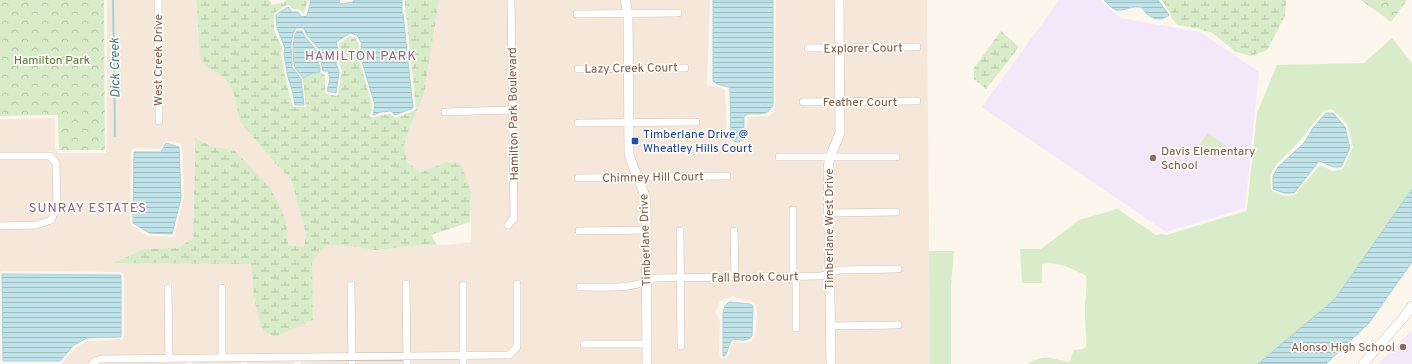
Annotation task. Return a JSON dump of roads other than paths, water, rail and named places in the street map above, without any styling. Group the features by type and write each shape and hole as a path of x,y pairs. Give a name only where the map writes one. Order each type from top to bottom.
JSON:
{"street":[{"name":"West Creek Drive","path":"158,0 159,121"},
{"name":"Hamilton Park Boulevard","path":"508,225 514,218 511,0"},
{"name":"Timberlane Drive","path":"625,0 628,13 629,154 637,177 643,188 646,200 647,364"},
{"name":"Timberlane West Drive","path":"830,364 828,168 830,157 840,133 839,0"},
{"path":"577,14 678,13"},
{"name":"Explorer Court","path":"808,48 917,47"},
{"name":"Lazy Creek Court","path":"578,69 685,68"},
{"name":"Feather Court","path":"803,102 916,101"},
{"path":"445,112 513,110"},
{"path":"578,123 696,122"},
{"path":"0,156 50,156 56,163 57,207 51,220 36,226 0,226"},
{"path":"779,157 896,156"},
{"name":"Chimney Hill Court","path":"578,178 727,176"},
{"path":"792,210 796,328"},
{"path":"829,213 896,212"},
{"path":"578,231 646,230"},
{"path":"680,231 681,346"},
{"path":"734,231 735,277"},
{"name":"Fall Brook Court","path":"580,287 632,286 655,278 820,276 839,270 898,268"},
{"path":"406,284 407,364"},
{"path":"92,364 101,359 169,358 189,361 222,358 244,361 352,360 407,356 509,355 517,347 517,284"},
{"path":"351,285 352,360"},
{"path":"462,285 463,364"},
{"path":"168,288 169,358"},
{"path":"222,288 222,358"},
{"path":"1363,364 1412,306"},
{"path":"830,326 898,325"},
{"path":"584,344 647,344"}],"water":[{"path":"311,0 339,0 340,4 353,2 354,0 402,0 402,14 413,108 395,115 391,111 373,115 375,105 360,55 362,44 357,35 350,33 336,42 338,50 336,64 339,72 336,93 327,91 330,79 328,71 323,71 320,56 321,51 307,35 304,28 296,28 293,33 291,44 292,67 301,79 304,105 295,105 288,77 284,54 285,48 277,28 276,15 288,7 292,12 298,12 302,17 307,16"},
{"path":"713,0 773,0 773,105 771,109 765,113 747,114 744,117 744,139 739,142 731,139 730,88 717,84 713,81"},
{"path":"1104,0 1158,0 1169,15 1157,19 1139,7 1116,10"},
{"path":"297,31 302,31 305,37 318,52 317,57 320,72 313,73 303,78 294,64 293,52 295,34"},
{"path":"1326,113 1333,113 1345,127 1350,148 1341,167 1333,167 1319,161 1294,193 1284,193 1273,189 1273,176 1278,167 1304,143 1313,128"},
{"path":"166,143 179,147 181,198 172,234 149,233 133,223 134,152 161,152"},
{"path":"1412,189 1412,262 1369,323 1326,364 1258,364 1335,299"},
{"path":"2,274 121,275 121,337 87,338 74,345 60,361 3,361"},
{"path":"729,302 750,304 753,306 752,336 746,340 733,339 725,356 723,356 723,313 725,306"}],"waterway":[{"name":"Dick Creek","path":"113,0 115,136"}],"place":[{"name":"Timberlane Drive @ Wheatley Hills Court","path":"635,141"},
{"name":"Davis Elementary School","path":"1153,158"},
{"name":"Alonso High School","path":"1403,347"}],"district":[{"name":"HAMILTON PARK","path":"361,55"},
{"name":"SUNRAY ESTATES","path":"88,207"}],"park label":[{"name":"Hamilton Park","path":"52,60"}]}
